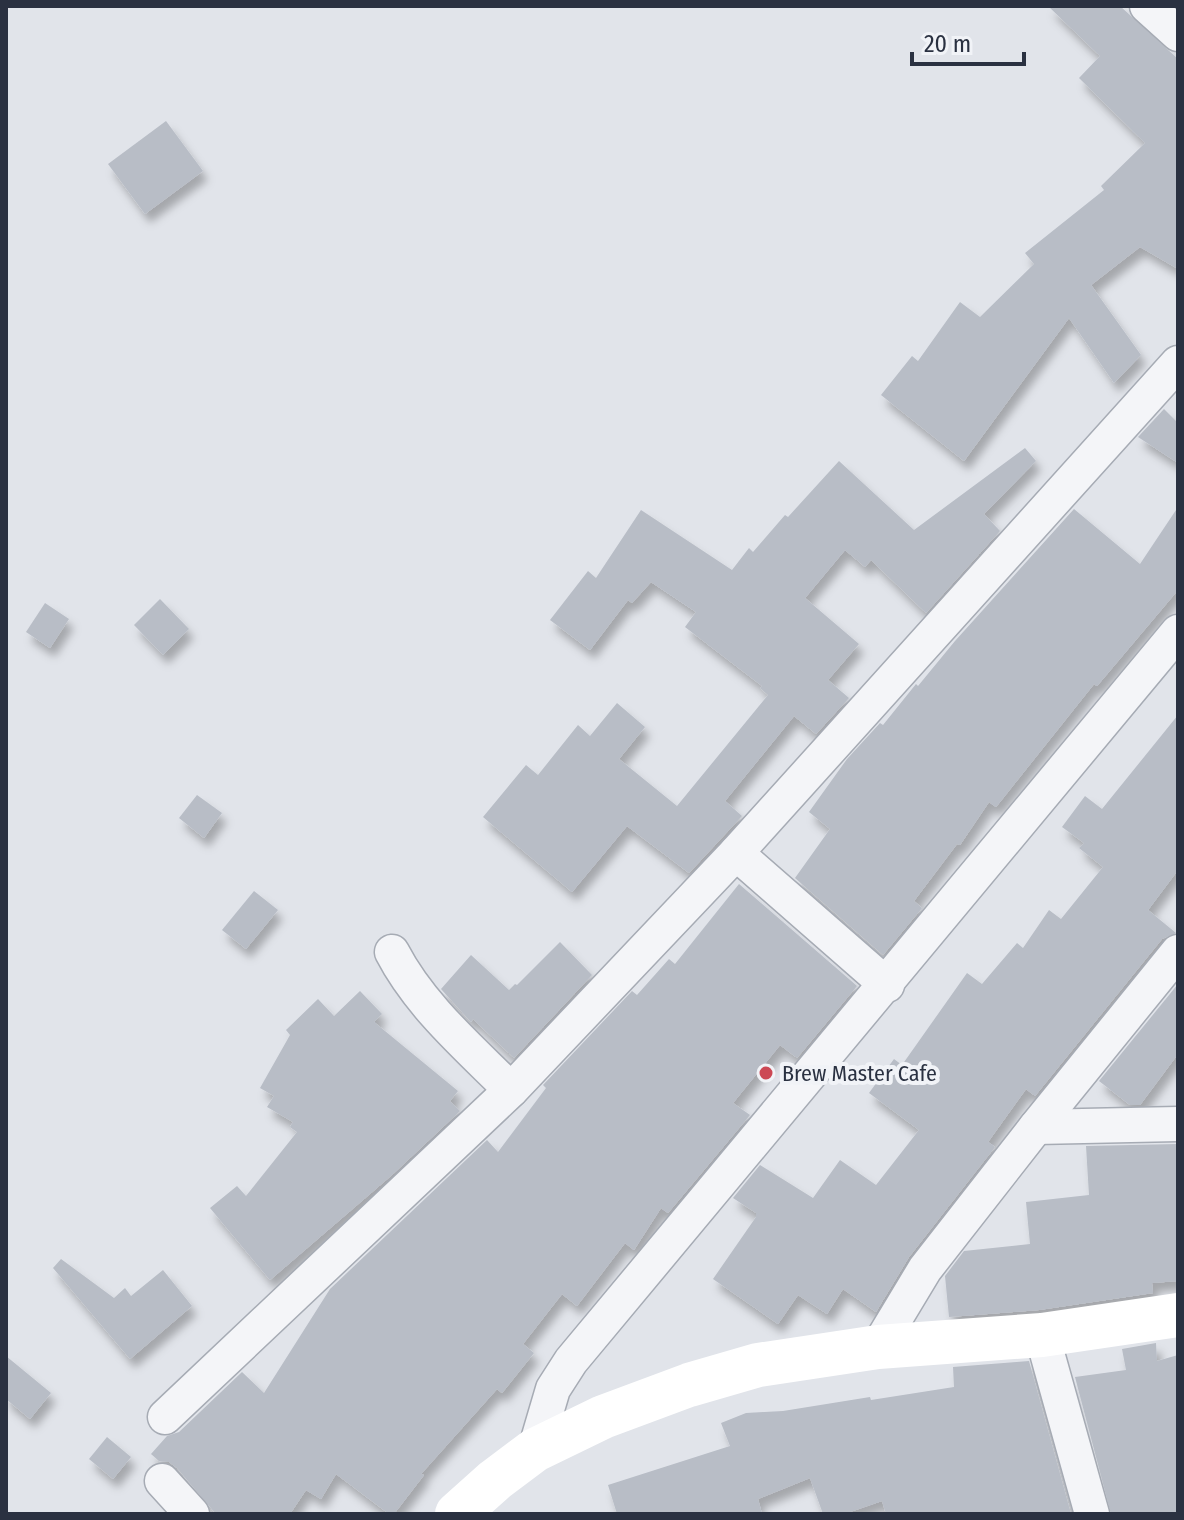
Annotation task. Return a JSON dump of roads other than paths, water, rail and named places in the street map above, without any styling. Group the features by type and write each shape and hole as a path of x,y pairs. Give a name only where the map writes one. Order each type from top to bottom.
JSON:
{"street":[{"path":"1147,6 1178,34"},
{"path":"165,1417 511,1090 736,853 1178,363"},
{"path":"535,1450 553,1389 571,1361 1178,632"},
{"path":"736,853 887,985"},
{"path":"392,952 419,993 445,1024 511,1090"},
{"path":"878,1347 925,1269 1178,952"},
{"path":"1036,1127 1178,1124"},
{"path":"457,1514 535,1450 603,1417 689,1385 758,1365 878,1347 1042,1335 1178,1315"},
{"path":"1042,1335 1092,1514"},
{"path":"162,1481 192,1514"}],"place":[{"name":"Brew Master Cafe","path":"766,1073"}]}
